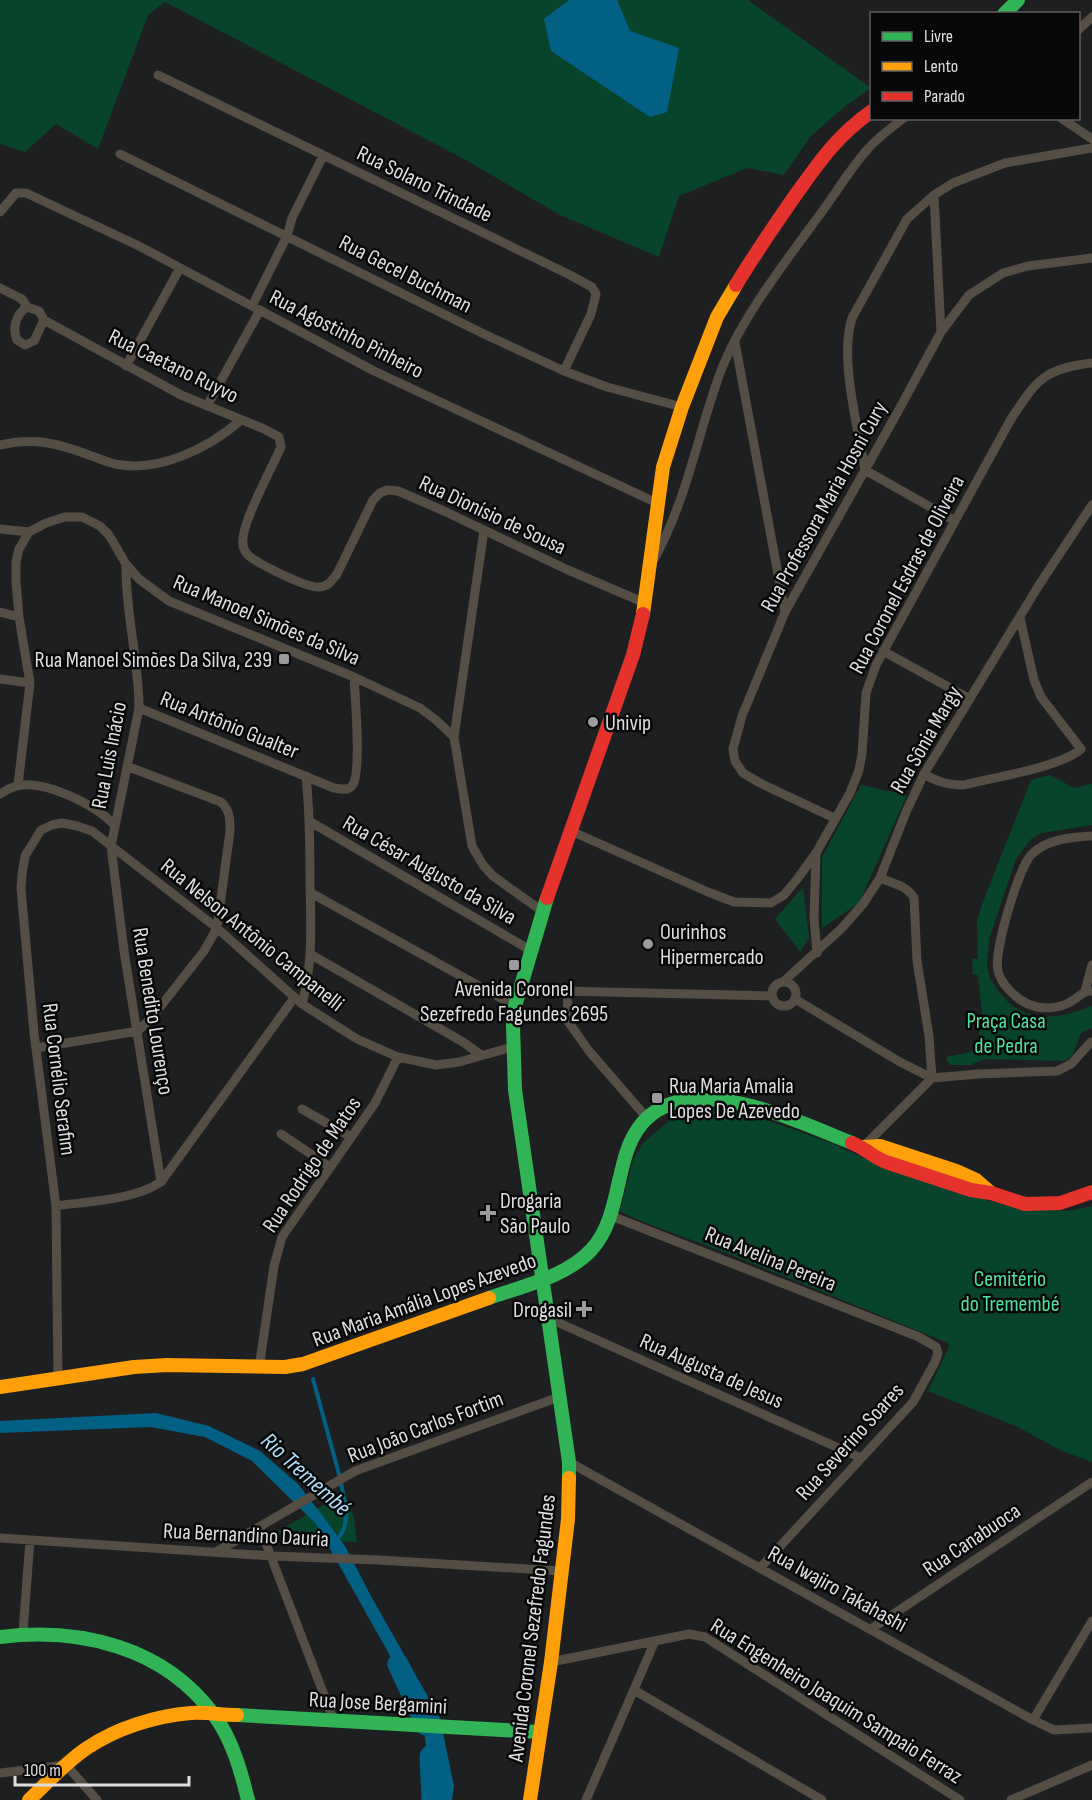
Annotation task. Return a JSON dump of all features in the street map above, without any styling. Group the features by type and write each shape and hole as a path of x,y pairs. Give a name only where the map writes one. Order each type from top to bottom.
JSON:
{"main road":[{"path":"1006,12 1018,0"},
{"name":"Avenida Coronel Sezefredo Fagundes","path":"530,1800 551,1662 568,1519 569,1462 517,1112 512,1047 515,1006 542,911 633,655 645,603 663,467 682,407 717,317 756,252 830,147 852,125 870,112"},
{"name":"Rua Maria Amália Lopes Azevedo","path":"0,1387 134,1367 259,1368 308,1363 542,1279 576,1262 597,1243 609,1215 628,1147 640,1126 659,1109 674,1102 690,1099 735,1102 769,1112 863,1147 880,1146 896,1150 956,1171 976,1180 991,1193 1025,1204 1060,1203 1092,1192"},
{"path":"0,1637 23,1632 92,1638 122,1647 149,1659 195,1694 214,1715 233,1754 248,1800"},
{"name":"Rua Jose Bergamini","path":"29,1800 88,1747 133,1725 170,1715 193,1713 539,1732"}],"street":[{"path":"1080,28 1092,17"},
{"name":"Rua Solano Trindade","path":"158,75 592,287 596,294 591,314 564,371"},
{"path":"649,567 675,515 720,373 735,342 784,261 816,221 856,163 883,134 901,120"},
{"path":"1064,120 1092,139"},
{"path":"955,521 865,470 847,342 852,318 907,219 934,195 953,183 1005,163 1092,148"},
{"name":"Rua Gecel Buchman","path":"120,154 484,334 564,371 600,385 682,407"},
{"path":"207,406 256,308 287,236 292,218 323,156"},
{"name":"Rua Agostinho Pinheiro","path":"0,212 11,197 22,192 180,267 383,375 657,503"},
{"path":"934,195 941,332"},
{"name":"Rua Professora Maria Hosni Cury","path":"834,818 760,783 743,773 735,761 733,749 742,716 785,612 941,332 969,294 1003,273 1028,266 1092,258"},
{"path":"126,366 180,267"},
{"path":"0,288 22,299 27,307 39,311 44,320 34,341 25,345 19,343 14,334 18,316 27,307"},
{"name":"Rua Caetano Ruyvo","path":"44,320 181,395 279,437 281,447"},
{"path":"735,342 785,612"},
{"name":"Rua Coronel Esdras de Oliveira","path":"571,831 734,902 771,903 784,894 816,853 834,818 850,794 862,754 866,693 876,665 1011,419 1032,387 1045,376 1059,369 1092,363"},
{"path":"0,445 32,440 67,447 114,464 148,466 216,440 241,420"},
{"name":"Rua Dionísio de Sousa","path":"281,447 243,532 242,542 249,555 257,561 306,585 317,588 330,583 337,574 373,500 387,490 398,491 645,603"},
{"name":"Rua Sônia Margy","path":"772,996 776,985 783,982 817,953 863,904 880,878 924,774 1062,548 1092,505"},
{"name":"Rua Manoel Simões da Silva","path":"29,532 57,519 82,517 100,526 109,535 126,564 139,579 169,601 354,677 420,708 454,737"},
{"path":"0,529 29,532 19,549 16,562 19,617 30,683 18,785"},
{"path":"484,530 454,737 472,846 483,865 493,876 542,911"},
{"name":"Rua Luis Inácio","path":"111,846 129,767 139,708 139,688 126,587 126,564"},
{"path":"0,612 19,617"},
{"path":"924,774 949,785 964,785 1065,760 1081,749 1041,697 1034,680 1020,618"},
{"path":"883,651 970,699"},
{"name":"Rua Antônio Gualter","path":"139,708 334,788 349,789 353,786 357,770 354,677"},
{"path":"0,679 30,683"},
{"path":"36,1048 138,1031 204,951 217,928 230,831 230,816 227,808 210,797 129,767"},
{"path":"302,1004 310,954 311,893 306,776"},
{"path":"0,794 18,785 42,787 85,802 98,809 114,825"},
{"name":"Rua César Augusto da Silva","path":"309,821 530,950"},
{"name":"Rua Cornélio Serafim","path":"58,1379 56,1206 36,1048 21,889 25,856 41,830 62,823 77,826 92,831 111,846"},
{"path":"1092,836 1060,840 1043,845 1030,855 1007,913 997,956 998,973 1004,984 1026,1004 1041,1008 1055,1007 1070,1002 1088,991 1092,964"},
{"name":"Rua Nelson Antônio Campanelli","path":"111,846 217,928 294,998 357,1039 398,1057 436,1065 459,1062 512,1047"},
{"name":"Rua Benedito Lourenço","path":"111,846 124,951 161,1182"},
{"path":"816,853 814,927 817,953"},
{"path":"863,1147 932,1078 929,1036 920,983 914,898 911,892 902,886 880,878"},
{"path":"311,893 515,1006"},
{"path":"310,954 455,1037 481,1055"},
{"path":"519,990 772,996 776,1003 782,1006 790,1005 795,999 794,987 783,982"},
{"path":"568,991 567,1020 589,1051 647,1118"},
{"path":"56,1206 130,1195 148,1190 161,1182 294,998"},
{"path":"795,999 900,1062 932,1078 1057,1071 1071,1064 1091,1042"},
{"name":"Rua Rodrigo de Matos","path":"259,1368 278,1248 288,1227 375,1103 398,1057"},
{"path":"302,1109 351,1137"},
{"path":"281,1134 330,1167"},
{"name":"Rua Avelina Pereira","path":"609,1215 919,1338"},
{"name":"Rua Augusta de Jesus","path":"548,1318 861,1458"},
{"name":"Rua Severino Soares","path":"761,1568 913,1402 931,1371 938,1353 936,1347 919,1338"},
{"name":"Rua João Carlos Fortim","path":"214,1553 355,1471 559,1396"},
{"name":"Rua Iwajiro Takahashi","path":"569,1462 1033,1720 1054,1730 1092,1728"},
{"name":"Rua Canabuoca","path":"872,1629 1092,1482"},
{"path":"264,1525 272,1556 334,1721"},
{"name":"Rua Bernandino Dauria","path":"0,1538 214,1553 561,1571"},
{"path":"23,1632 30,1540"},
{"path":"1033,1720 1092,1622"},
{"name":"Rua Engenheiro Joaquim Sampaio Ferraz","path":"551,1662 689,1634 705,1637 960,1800"},
{"path":"586,1800 655,1641"},
{"path":"634,1690 822,1800"},
{"path":"0,1773 66,1765 97,1800"},
{"path":"1011,1800 1092,1765"},
{"path":"804,1800 805,1789"}],"green space":[{"path":"0,0 748,0 870,87 810,137 784,175 747,168 679,196 659,257 560,215 464,159 165,2 148,15 98,149 56,124 25,152 0,144"},
{"name":"Praça Casa de Pedra","path":"1050,775 1074,788 1092,784 1092,825 1042,833 1031,839 1016,859 989,939 987,965 990,980 1012,1005 1023,1012 1036,1016 1062,1015 1092,1006 1092,1028 1081,1033 1073,1053 1064,1061 984,1059 970,1065 949,1065 946,1057 979,1050 979,1027 982,1014 978,975 973,975 972,959 978,959 977,922 1031,780"},
{"path":"861,785 907,795 859,903 822,928 822,857"},
{"path":"803,887 809,938 800,952 775,919"},
{"name":"Cemitério do Tremembé","path":"711,1106 739,1110 831,1143 875,1163 1017,1208 1070,1211 1092,1206 1092,1462 1060,1450 1018,1427 928,1391 949,1347 948,1343 620,1211 633,1160 643,1143 677,1114 688,1109"},
{"path":"344,1493 354,1517 357,1542 280,1539 277,1532"}],"water":[{"path":"569,0 617,0 630,31 679,48 667,112 650,117 551,51 544,19"},
{"path":"156,1413 209,1426 260,1451 298,1484 322,1515 345,1546 440,1718 454,1786 452,1800 434,1800 422,1718 411,1693 316,1524 252,1461 205,1437 151,1427 0,1433 0,1421"}],"waterway":[{"path":"313,1379 347,1511 344,1529 339,1537"},
{"name":"Rio Tremembé","path":"398,1664 426,1725"},
{"name":"Rio Tremembé","path":"430,1756 432,1800"}],"traffic: fast":[{"path":"1006,12 1018,0"},
{"path":"547,898 515,1006 513,1025 515,1090 569,1462 569,1478"},
{"path":"489,1298 557,1274 582,1259 592,1249 606,1228 627,1151 644,1122 667,1105 696,1099 728,1101 795,1120 852,1143"},
{"path":"0,1637 60,1635 90,1639 145,1658 171,1673 194,1692 220,1724 235,1756 248,1800"},
{"path":"237,1715 539,1732"}],"traffic: slow":[{"path":"643,614 663,467 682,407 717,317 736,285"},
{"path":"863,1147 880,1146 956,1171 976,1180 991,1193"},
{"path":"0,1387 134,1367 167,1365 285,1367 303,1364 489,1298"},
{"path":"530,1800 551,1662 568,1519 569,1478"},
{"path":"29,1800 79,1754 124,1729 150,1720 177,1715 197,1713 237,1715"}],"traffic: jam":[{"path":"736,285 819,163 837,141 870,113"},
{"path":"547,898 633,655 643,614"},
{"path":"852,1143 886,1162 971,1190 991,1193 1025,1204 1060,1203 1092,1192"}],"place":[{"name":"Rua Manoel Simões Da Silva, 239","path":"284,659"},
{"name":"Univip","path":"593,722"},
{"name":"Ourinhos Hipermercado","path":"648,944"},
{"name":"Avenida Coronel Sezefredo Fagundes 2695","path":"514,965"},
{"name":"Rua Maria Amalia Lopes De Azevedo","path":"657,1098"},
{"name":"Drogaria São Paulo","path":"488,1213"},
{"name":"Drogasil","path":"584,1309"}]}
